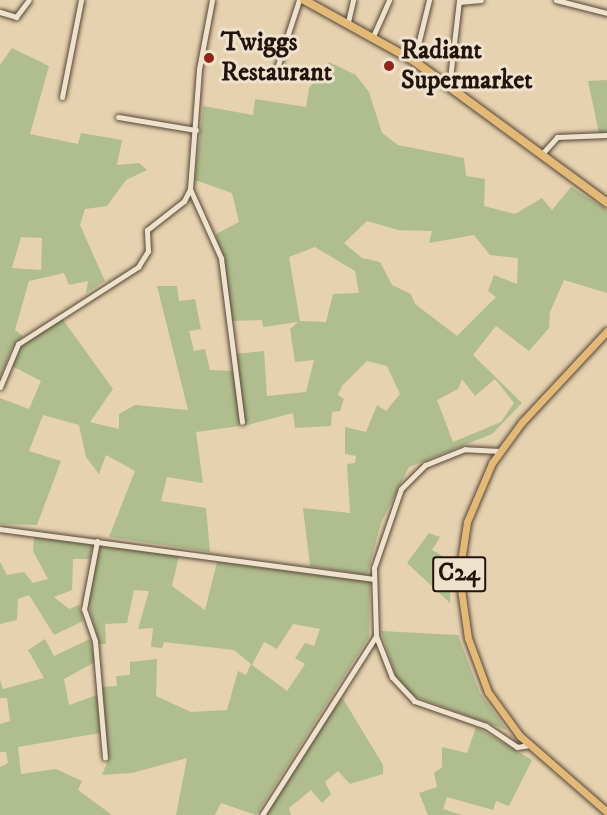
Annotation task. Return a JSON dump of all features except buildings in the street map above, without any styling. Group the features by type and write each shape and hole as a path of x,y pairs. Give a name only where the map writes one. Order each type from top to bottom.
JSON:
{"highway":[{"path":"310,1 374,34 414,61 540,156 607,203"}],"main road":[{"name":"C24","path":"607,331 500,451 466,522 460,587 468,638 488,692 530,745 607,812"}],"street":[{"path":"0,12 16,17 29,0"},
{"path":"62,98 81,0"},
{"path":"0,387 18,344 138,267 148,251 147,230 171,216 190,189 199,69 212,0"},
{"path":"277,68 299,0"},
{"path":"348,22 353,0"},
{"path":"374,34 389,0"},
{"path":"414,61 429,0"},
{"path":"449,87 459,1 481,0"},
{"path":"556,0 607,13"},
{"path":"118,117 196,130"},
{"path":"540,156 557,137 607,135"},
{"path":"190,189 221,258 242,422"},
{"path":"500,451 465,449 412,474 391,509 374,579 376,636 392,677 414,701 486,726 520,748 530,745"},
{"path":"0,529 374,579"},
{"path":"97,541 84,609 95,641 105,758"},
{"path":"262,815 376,636"}],"green space":[{"path":"12,48 49,66 30,134 78,144 81,133 122,140 117,165 139,163 147,170 126,180 107,206 85,209 80,225 105,281 86,293 88,281 69,285 64,273 29,281 15,330 23,336 12,347 0,378 0,65","holes":["21,237 42,238 41,270 12,268"]},
{"path":"329,62 356,75 369,92 382,133 398,145 464,158 466,176 485,179 484,206 515,214 542,198 552,210 571,187 607,210 607,293 564,280 550,312 549,328 529,351 496,326 473,355 522,403 492,434 409,467 381,523 367,575 310,566 303,508 350,513 347,464 355,463 356,456 345,454 345,427 366,432 377,405 386,411 400,394 387,366 367,361 342,386 338,395 344,399 340,411 332,412 331,426 295,428 293,413 244,426 236,354 264,351 267,396 306,392 314,360 295,362 290,329 298,322 263,327 262,320 231,321 216,234 239,222 232,193 195,180 203,106 253,115 255,99 306,107 309,88","holes":["367,221 398,230 432,231 429,243 474,235 490,255 518,258 517,284 494,275 488,291 496,297 457,336 415,304 411,294 392,285 380,262 362,258 344,243","315,247 355,271 359,293 333,294 326,322 300,321 289,257","462,379 475,396 495,379 514,403 501,422 453,442 437,400 458,389"]},
{"path":"607,80 607,133 599,133 588,81"},
{"path":"157,286 177,286 179,301 195,299 201,329 189,331 194,351 205,349 210,370 233,371 240,426 196,432 203,483 167,477 161,501 206,508 210,552 109,537 135,471 106,455 99,474 86,457 79,425 43,415 29,451 61,461 37,525 0,524 0,398 29,409 41,381 12,366 22,344 61,317 113,389 90,422 119,429 119,414 135,405 188,410"},
{"path":"429,533 440,537 432,550 451,561 450,603 407,563"},
{"path":"34,537 92,545 90,559 73,559 72,590 54,597 69,609 79,605 83,621 54,635 29,595 18,599 17,620 0,624 0,562 7,575 24,572 33,583 48,579 33,551"},
{"path":"100,546 179,556 172,586 205,610 217,562 370,582 369,637 256,815 221,803 215,815 176,815 187,758 132,773 102,775 107,763 102,687 117,686 116,676 130,675 130,662 157,659 156,696 191,712 227,710 238,671 246,675 251,664 234,650 164,642 162,648 151,647 153,628 138,629 149,591 134,590 127,623 105,624 106,644 99,644 88,603","holes":["293,624 320,629 314,646 305,643 295,658 305,664 287,691 252,665 264,642 277,649"]},
{"path":"381,631 458,635 480,693 507,730 411,695 396,677"},
{"path":"45,639 54,656 90,639 95,662 64,679 69,705 97,695 100,733 18,747 21,774 56,769 82,781 78,790 112,815 0,815 0,767 8,763 6,752 0,752 0,724 10,721 7,698 0,698 0,680 3,689 44,678 28,650"},
{"path":"342,697 383,765 383,774 350,784 338,771 325,782 331,794 322,803 311,790 289,808 291,815 265,815"},
{"path":"476,727 532,760 509,806 496,801 493,810 447,797 443,809 462,815 428,815 419,793 437,787 434,773 442,767 442,747 467,753"}],"place":[{"name":"Twiggs Restaurant","path":"209,58"},
{"name":"Radiant Supermarket","path":"389,66"}]}
